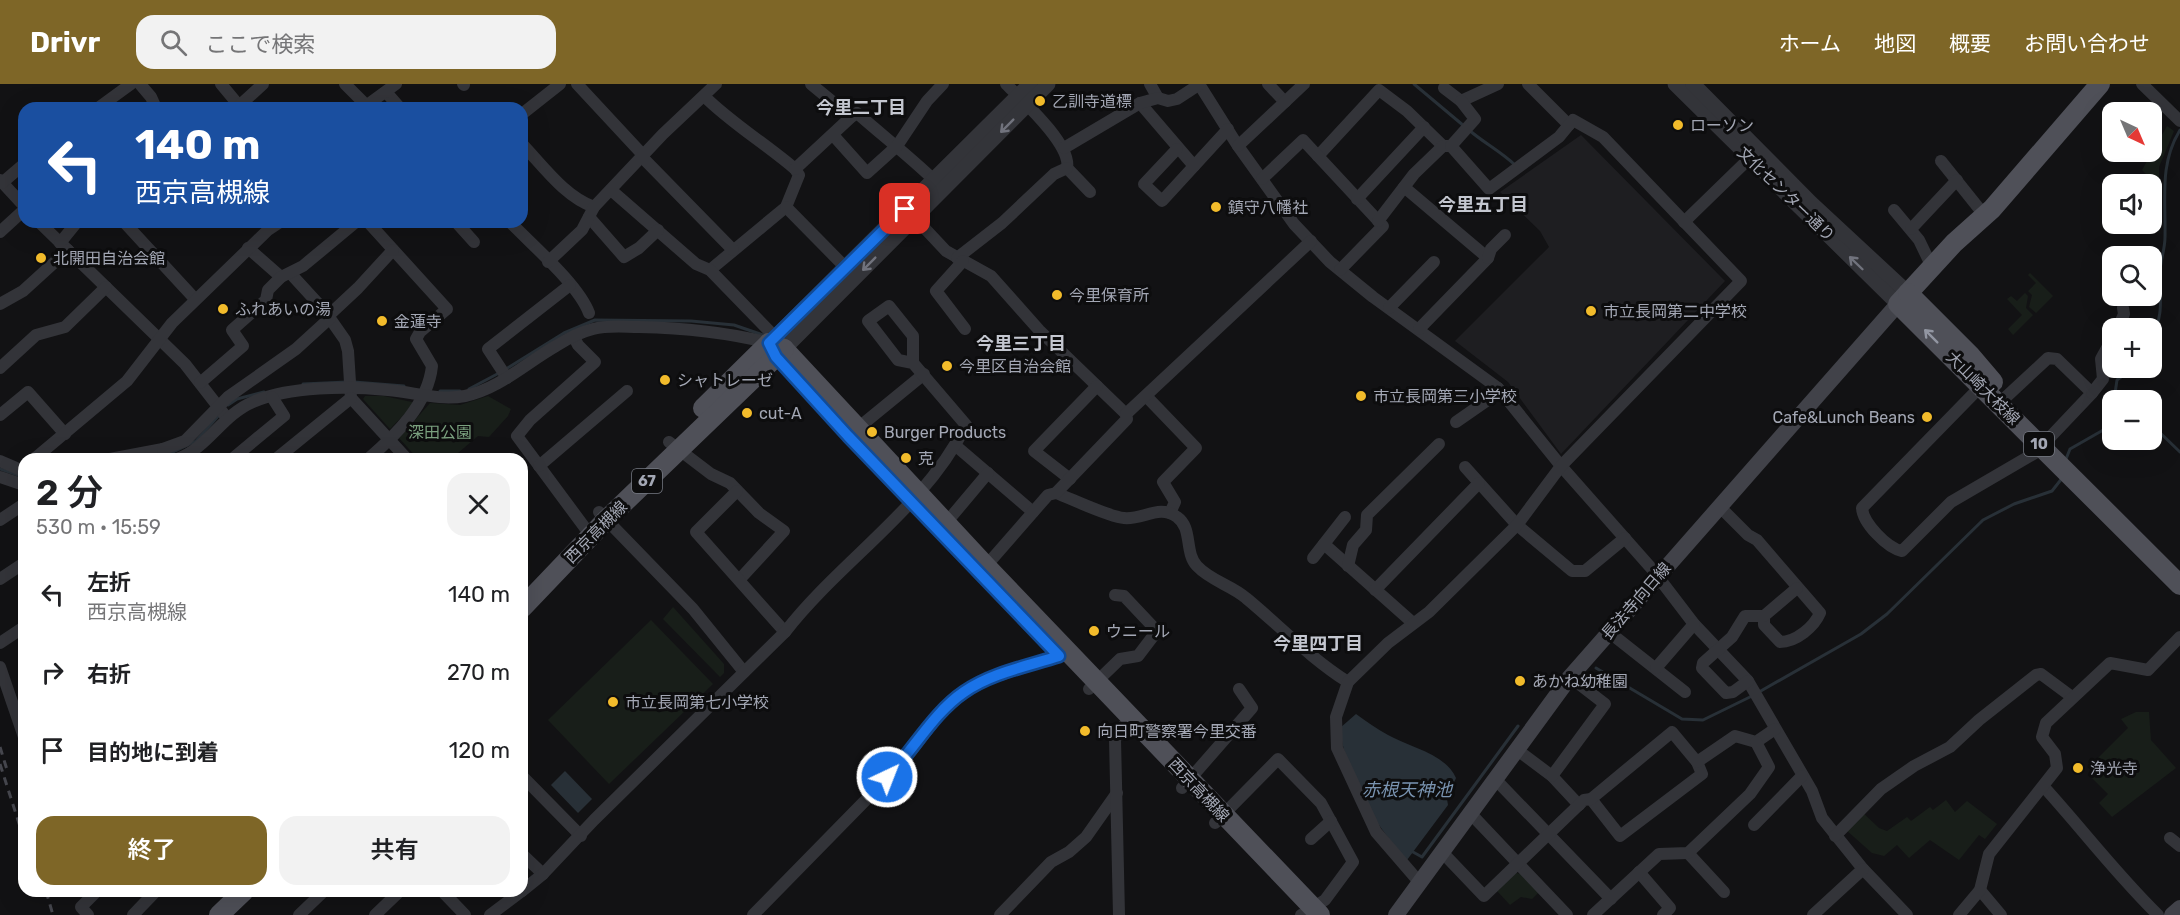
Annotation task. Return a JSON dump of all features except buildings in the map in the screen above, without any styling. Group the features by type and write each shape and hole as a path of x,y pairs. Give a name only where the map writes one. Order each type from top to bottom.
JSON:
{"main road":[{"path":"1903,298 1985,216 2100,84"},
{"name":"大山崎大枝線","path":"1903,298 1970,355 1985,382 2180,585"},
{"name":"長法寺向日線","path":"1396,915 1570,677 1903,298"},
{"name":"西京高槻線","path":"776,346 858,428 915,499 946,524 982,570 1059,656 1093,685 1124,725 1186,783"},
{"name":"西京高槻線","path":"528,594 602,516 776,346"},
{"name":"西京高槻線","path":"776,346 915,499 1309,913"},
{"name":"大山崎大枝線","path":"1985,382 2006,397 2045,443 2180,568"},
{"path":"226,914 239,897"},
{"path":"226,914 250,897"},
{"path":"2172,915 2180,908"}],"street":[{"path":"106,102 130,84"},
{"path":"140,84 154,102"},
{"path":"221,84 236,102"},
{"path":"245,102 263,84"},
{"path":"345,84 361,102"},
{"path":"528,109 560,84"},
{"path":"577,84 642,156 733,250"},
{"path":"548,262 582,230 592,212 642,156 716,84"},
{"path":"812,84 851,117"},
{"path":"833,135 867,173 897,146 927,101 943,84"},
{"path":"1006,84 1064,148 1068,162 1067,168"},
{"path":"776,346 915,218 1022,100 1030,84"},
{"path":"776,346 846,268 934,180 1022,100 1048,84"},
{"path":"1150,84 1158,98"},
{"path":"1064,148 1140,103 1158,98 1168,101 1177,99 1200,84 1238,146 1294,224 1340,270 1498,388 1561,466 1625,538 1694,624 1720,648 1750,684 1812,791 1822,818 1834,836 1907,915"},
{"path":"1268,84 1285,102"},
{"path":"1238,146 1304,84"},
{"path":"1461,101 1498,84"},
{"path":"1528,84 1569,125"},
{"name":"文化センター通り","path":"1675,84 1754,154 1903,298"},
{"name":"文化センター通り","path":"1693,84 1754,154"},
{"path":"2142,84 2180,121"},
{"path":"372,102 391,88 397,102"},
{"path":"1378,221 1404,187 1475,119 1461,101 1444,88"},
{"path":"1318,156 1379,90 1447,146 1489,189 1559,137 1573,120 1603,137 1741,281 1561,466 1516,525 1429,612 1413,623 1347,682 1336,717 1337,748 1376,832 1420,883"},
{"path":"704,96 720,113 755,135 799,175 786,207 710,270"},
{"path":"1140,103 1177,149 1194,166"},
{"path":"795,169 857,113 934,180"},
{"path":"1357,199 1424,127"},
{"path":"1177,149 1144,183 1162,201 1228,129"},
{"path":"1262,179 1303,140 1383,226 1340,270"},
{"path":"528,150 569,193 592,212 624,256 639,248 658,230"},
{"path":"1684,222 1754,154"},
{"path":"1941,161 1985,216"},
{"path":"18,168 1,181 18,201"},
{"path":"1067,168 1090,192"},
{"path":"965,329 936,291 960,259 1054,174 1067,168"},
{"path":"1911,229 1957,180"},
{"path":"1404,187 1488,258"},
{"path":"611,190 696,264 710,270 776,346"},
{"path":"786,207 846,268"},
{"path":"1894,210 1911,229 1932,267"},
{"path":"0,232 18,214"},
{"path":"915,218 946,251 991,276 1039,330 1126,414 1127,419 1056,493 1048,495 982,570"},
{"path":"45,228 160,340 200,383 223,413"},
{"path":"0,304 23,291 64,246 74,228"},
{"path":"130,228 195,299"},
{"path":"41,453 127,381 195,299 248,248 273,228"},
{"path":"200,383 243,346 232,330 266,300 268,290 348,228"},
{"path":"373,228 447,309 420,332 416,339 432,366 426,392 390,440 375,453"},
{"path":"461,228 474,242"},
{"path":"516,228 585,302 590,313"},
{"path":"1419,329 1488,258 1491,249 1505,235"},
{"path":"1126,414 1311,241"},
{"path":"248,248 286,276 329,317 345,340 348,351 350,387 402,453"},
{"path":"190,453 209,438 240,387 296,349 393,250"},
{"path":"1389,308 1434,262"},
{"path":"507,378 489,349 570,285"},
{"path":"0,368 36,335 65,327 106,287"},
{"path":"528,886 543,874 785,632 806,606 915,499 956,446 966,425 913,363 898,360 868,321 888,306 913,336 913,363"},
{"path":"2123,308 2123,318"},
{"path":"166,453 223,413 272,397 320,389 350,387 463,396 487,390 574,337 594,328 662,327 734,333 776,346"},
{"path":"574,337 578,345 595,362 530,420 517,436 587,531"},
{"path":"2006,397 2048,358 2057,358 2092,393"},
{"path":"858,428 924,374"},
{"path":"1985,382 1862,508 1863,517 1894,550 1902,551 1952,502 2035,453 2102,383 2103,378"},
{"path":"1070,479 1034,451 1097,386"},
{"path":"282,453 350,387"},
{"path":"1456,422 1492,397 1498,388"},
{"path":"539,466 627,391"},
{"path":"0,415 28,392 65,434"},
{"path":"1146,396 1196,448 1163,482 1175,502 1170,513"},
{"path":"239,453 284,417 274,404 272,397"},
{"path":"1348,566 1353,545 1366,530 1367,515 1438,444"},
{"path":"674,446 738,491 759,513 784,531 740,579"},
{"path":"956,446 1033,512"},
{"path":"0,461 18,476"},
{"path":"1465,467 1516,525 1572,571 1585,571 1625,538"},
{"path":"946,524 988,473"},
{"path":"0,477 18,479"},
{"path":"1375,590 1479,483"},
{"path":"738,491 696,532 785,632"},
{"path":"1056,493 1125,518 1150,512 1170,513 1179,518 1187,530 1189,550 1195,564 1210,578 1244,595 1324,667 1347,682"},
{"path":"1719,506 1748,535 1757,540 1820,613 1816,624 1788,642 1780,642 1764,625 1764,616"},
{"path":"0,520 18,508"},
{"path":"602,516 693,609 744,672"},
{"path":"1313,558 1345,517"},
{"path":"1324,544 1413,623"},
{"path":"0,579 18,567"},
{"path":"1750,684 1726,693 1702,668 1703,663 1740,627 1745,616 1764,616 1797,588"},
{"path":"1093,685 1120,660 1138,656 1157,631 1124,597 1114,595"},
{"path":"1656,668 1694,624"},
{"path":"0,643 18,631"},
{"path":"1609,632 1685,692"},
{"path":"1959,915 1980,890 1989,854 2044,788 2057,768 2058,761 2042,738 2042,729 2072,697 2110,663 2148,670 2180,637"},
{"path":"753,915 903,762 939,716 964,692 991,678 1059,656"},
{"path":"0,667 18,711"},
{"path":"1834,836 1881,789 1914,766 1950,747 1995,706 2036,675 2041,674 2072,697"},
{"path":"1552,776 1605,704 1570,677"},
{"path":"1186,783 1252,708 1239,689"},
{"path":"1119,915 1115,739 1124,725"},
{"path":"1756,742 1775,729"},
{"path":"1442,852 1484,896 1584,800 1591,799 1672,732 1697,762 1702,774 1620,836 1591,799"},
{"path":"1593,915 1659,854 1688,853 1749,794 1769,767 1756,742 1735,736 1697,762"},
{"path":"1516,750 1552,776 1579,805"},
{"path":"1219,819 1278,759 1321,803 1353,862 1325,900 1309,913"},
{"path":"1754,825 1802,776"},
{"path":"1496,780 1611,899"},
{"path":"528,782 581,836"},
{"path":"2044,788 2094,841 2120,878 2158,915"},
{"path":"1000,915 1051,862 1069,852 1086,837 1117,793"},
{"path":"1471,814 1567,915"},
{"path":"1311,839 1331,821"},
{"path":"2170,838 2180,846"},
{"path":"1688,853 1724,892"},
{"path":"528,860 543,874"},
{"path":"1813,915 1863,869"},
{"path":"1639,872 1670,908 1663,915"},
{"path":"1980,890 2001,915"},
{"path":"88,915 81,908 91,897"},
{"path":"133,915 150,897"},
{"path":"299,915 318,897"},
{"path":"375,915 394,897"},
{"path":"447,897 459,913"},
{"path":"490,915 514,897"}],"shaded area":[{"name":"市立長岡第二中学校","path":"1581,135 1725,281 1561,454 1508,382 1455,341 1549,247 1540,231 1500,192"}],"green space":[{"path":"2167,126 2174,131 2162,160 2162,135"},
{"path":"2147,162 2161,162 2159,174 2146,174 2142,170"},
{"path":"2030,273 2053,296 2036,313 2029,307 2032,295 2028,291 2036,283 2028,275"},
{"path":"2025,293 2028,296 2026,308 2033,315 2013,335 2008,329 2022,315 2007,299 2011,296 2017,301"},
{"name":"深田公園","path":"365,396 384,396 412,402 412,406 390,429 363,399"},
{"name":"深田公園","path":"488,396 511,409 508,416 489,437 478,436 458,453 413,453 399,438 430,403 460,405"},
{"path":"673,607 724,664 724,673 720,677 663,619"},
{"path":"651,620 713,684 609,784 548,720"},
{"path":"2136,712 2149,712 2151,740 2176,768 2112,817 2099,803 2108,794 2091,777 2098,767 2093,763 2128,728 2121,719"},
{"path":"1946,800 1955,812 1967,801 1997,824 1985,839 1979,835 1959,860 1930,840 1909,858 1897,845 1884,856 1872,853 1846,830 1862,812 1879,828 1887,831 1907,817 1911,821 1930,807 1933,810"},
{"path":"1516,873 1522,874 1540,891 1532,899 1521,897 1510,905 1497,891"}],"water":[{"name":"赤根天神池","path":"1356,714 1388,735 1436,757 1451,770 1456,778 1447,799 1448,805 1407,860 1373,816 1348,764 1340,728"},
{"path":"565,771 592,799 578,813 551,785"}],"waterway":[{"path":"1414,84 1464,126"},
{"path":"1469,130 1515,165"},
{"path":"2159,318 2160,273 2165,242 2166,169 2173,143 2180,130"},
{"path":"506,369 564,333 595,320 691,321 734,325 763,335"},
{"path":"469,389 501,372"},
{"path":"2116,390 2117,380 2120,378"},
{"path":"303,384 347,382"},
{"path":"354,382 404,386"},
{"path":"440,391 460,391"},
{"path":"228,405 237,399 264,392"},
{"path":"171,453 196,441 220,414"},
{"path":"2066,459 2070,449 2102,431"},
{"path":"2162,435 2180,452"},
{"path":"0,469 18,475"},
{"path":"1759,692 1861,634 1887,614 1983,520 2014,504 2052,491 2063,477"},
{"path":"1596,668 1682,719 1703,720 1754,695"},
{"path":"1413,852 1422,857 1518,726"}],"railway":[{"path":"0,747 8,773"},
{"path":"0,764 18,820"},
{"path":"48,897 53,915"}],"place":[{"name":"乙訓寺道標","path":"1040,101"},
{"name":"ローソン","path":"1678,125"},
{"name":"鎮守八幡社","path":"1216,207"},
{"name":"北開田自治会館","path":"41,258"},
{"name":"今里保育所","path":"1057,295"},
{"name":"ふれあいの湯","path":"223,309"},
{"name":"市立長岡第二中学校","path":"1591,311"},
{"name":"金蓮寺","path":"382,321"},
{"name":"今里区自治会館","path":"947,366"},
{"name":"シャトレーゼ","path":"665,380"},
{"name":"市立長岡第三小学校","path":"1361,396"},
{"name":"cut-A","path":"747,413"},
{"name":"Cafe&Lunch Beans","path":"1927,417"},
{"name":"Burger Products","path":"872,432"},
{"name":"克","path":"906,458"},
{"name":"ウニール","path":"1094,631"},
{"name":"あかね幼稚園","path":"1520,681"},
{"name":"市立長岡第七小学校","path":"613,702"},
{"name":"向日町警察署今里交番","path":"1085,731"},
{"name":"浄光寺","path":"2078,768"}],"district":[{"name":"今里二丁目","path":"861,108"},
{"name":"今里五丁目","path":"1483,205"},
{"name":"今里三丁目","path":"1021,344"},
{"name":"今里四丁目","path":"1318,644"}],"route":[{"path":"887,777 903,762 939,716 964,692 991,678 1059,656 848,436 776,357 769,343 905,209"}]}
